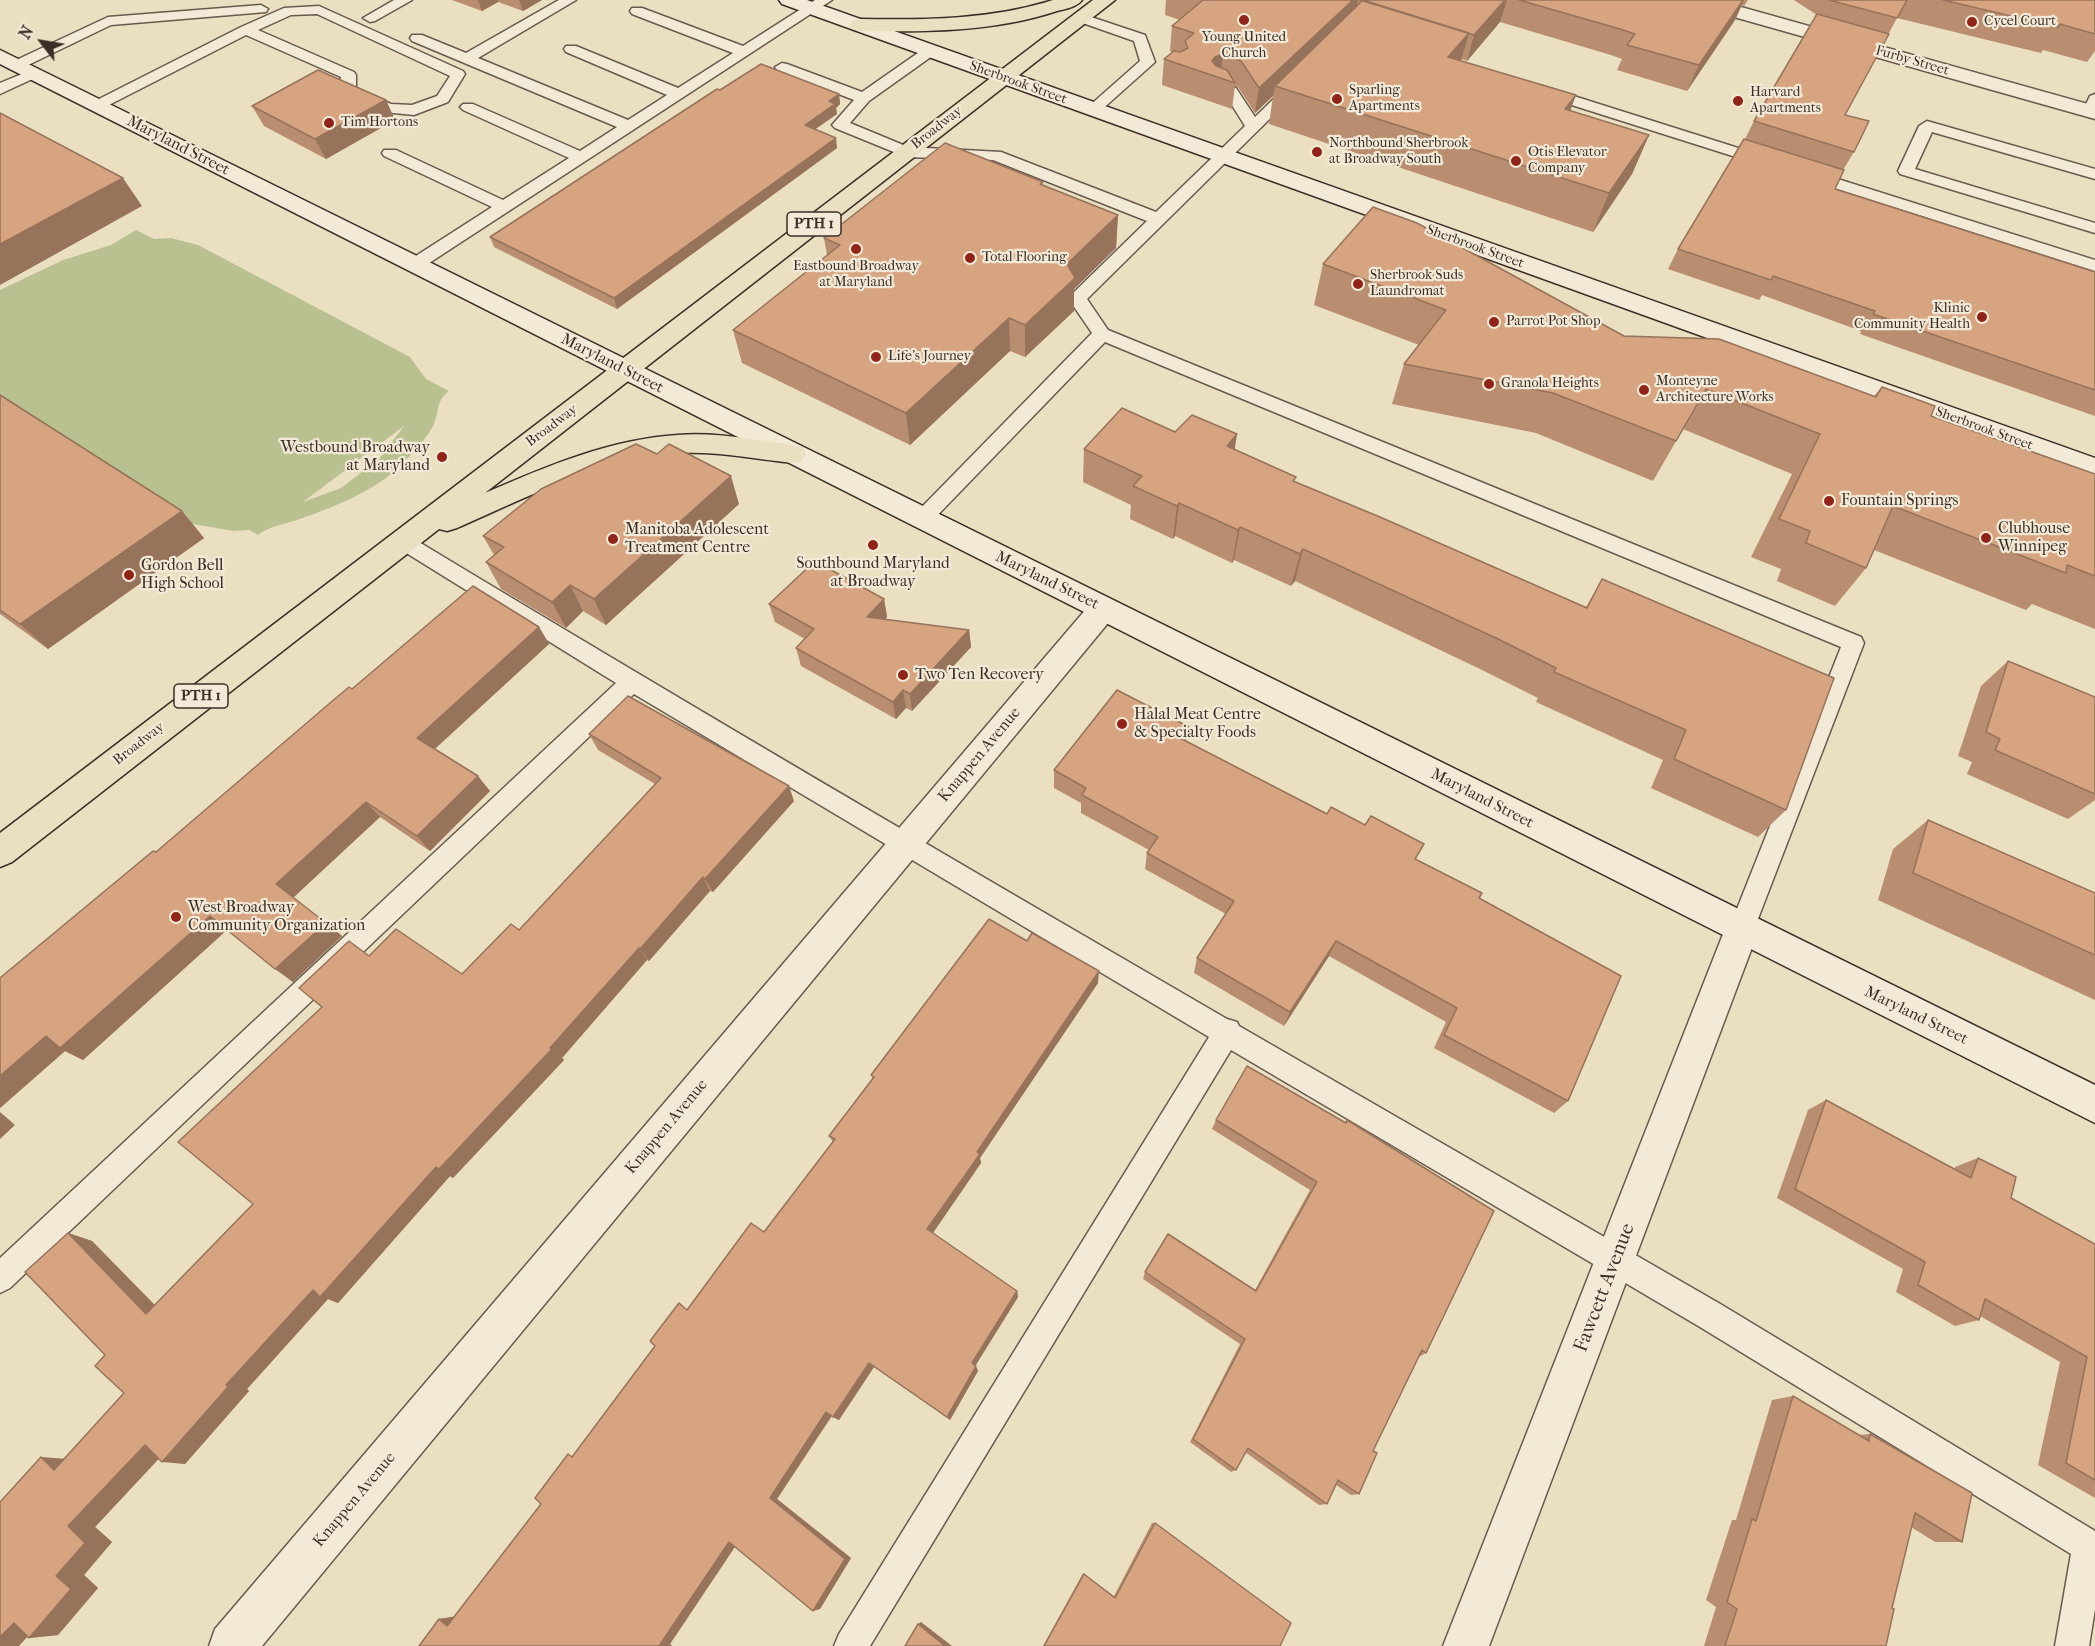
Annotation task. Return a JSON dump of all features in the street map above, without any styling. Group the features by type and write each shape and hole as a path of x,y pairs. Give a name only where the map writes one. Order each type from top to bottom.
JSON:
{"highway":[{"path":"859,26 935,26 997,20 1054,7 1072,0"},
{"name":"Broadway","path":"0,852 1105,0"},
{"path":"402,540 563,472 640,450 678,444 698,444 793,454"}],"main road":[{"name":"Sherbrook Street","path":"789,0 819,4 859,26 2095,468"},
{"name":"Furby Street","path":"1695,0 2094,108"},
{"name":"Maryland Street","path":"17,64 414,265 2095,1105"},
{"name":"Knappen Avenue","path":"232,1646 1103,609"},
{"name":"Fawcett Avenue","path":"1466,1646 1742,929"}],"lane":[{"path":"0,88 17,64 108,21 261,9 279,0"},
{"path":"327,0 628,126"},
{"path":"370,18 405,0"},
{"path":"466,58 569,0"},
{"path":"414,265 819,4"},
{"path":"246,30 261,9"},
{"path":"98,105 246,30 289,11 319,10 458,74 443,99 414,110 388,109 348,91 349,75 246,30"},
{"path":"637,10 744,52"},
{"path":"1082,18 1140,38 1153,64 1093,110"},
{"path":"378,38 379,55"},
{"path":"571,49 678,94"},
{"path":"930,51 864,98 840,125 906,152 995,155 1158,219"},
{"path":"400,64 451,86"},
{"path":"782,67 864,98"},
{"path":"1302,80 1077,298 1102,334 1853,642 1742,929"},
{"path":"1527,86 1784,168 1965,207 2095,228"},
{"path":"1218,87 1231,91 1253,126"},
{"path":"468,107 580,157"},
{"path":"2095,174 1927,126 1906,171 1965,207 2095,266"},
{"path":"390,153 504,207"},
{"path":"922,519 1102,334"},
{"path":"402,540 632,682 1711,1316 2092,1548 2072,1646"},
{"path":"0,1278 632,682"},
{"path":"851,1646 1228,1031"}],"green space":[{"path":"136,230 154,239 171,238 198,245 410,357 426,379 449,391 440,403 429,433 403,463 389,475 364,492 332,507 272,527 258,535 249,530 233,531 193,524 0,402 0,290 63,260 111,245","holes":["404,426 379,459 341,488 303,502"]}],"building":[{"path":"1203,0 1353,0 1259,88 1241,61 1223,54 1212,61 1216,66 1227,70 1235,83 1164,59 1174,51 1180,52 1188,48 1185,41 1194,33 1172,26"},
{"path":"1360,0 1505,0 1474,35"},
{"path":"1363,0 1469,33 1448,57 1576,95 1565,109 1649,135 1609,193 1275,86"},
{"path":"1519,0 1743,0 1699,65 1627,45 1635,34"},
{"path":"1829,0 1907,0 1897,18"},
{"path":"1943,0 2095,0 2095,34 2060,24 2058,27"},
{"path":"1817,14 1889,34 1845,115 1869,121 1854,152 1754,121"},
{"path":"761,64 839,94 829,101 835,104 805,125 836,138 614,298 490,237 717,89 720,90"},
{"path":"318,70 386,100 315,139 252,106"},
{"path":"0,113 123,178 0,244"},
{"path":"1744,139 1844,170 1835,189 2095,272 2095,390 1873,314 1875,311 1773,276 1771,280 1678,249"},
{"path":"945,143 1118,215 1067,264 1075,278 1025,325 1009,318 906,413 733,330 840,245 824,238"},
{"path":"1373,207 1417,223 1624,336 1719,339 1876,397 1882,387 1935,406 1931,416 2095,474 2095,576 2067,565 2066,573 1893,506 1866,568 1806,543 1810,531 1779,519 1820,434 1706,389 1676,441 1553,393 1404,364 1446,310 1323,264"},
{"path":"0,395 182,511 20,624 0,610"},
{"path":"1122,408 1175,432 1192,415 1237,434 1227,446 1296,477 1293,481 1587,608 1602,579 1834,678 1786,810 1674,759 1686,730 1554,672 1556,668 1496,638 1303,549 1300,554 1240,527 1238,530 1179,503 1177,506 1133,486 1142,476 1084,449"},
{"name":"Manitoba Adolescent Treatment Centre","path":"636,444 657,454 669,444 731,476 594,599 570,585 552,602 486,562 504,547 483,536 541,489"},
{"path":"815,561 884,599 867,617 969,630 910,694 903,690 893,702 796,648 814,629 769,604"},
{"path":"473,586 539,627 417,738 478,776 417,836 366,802 276,884 326,923 275,969 210,916 60,1048 46,1036 0,1076 0,978 153,851 156,852 349,687 352,689"},
{"path":"2008,661 2095,697 2095,794 1995,750 2000,739 1986,732"},
{"path":"1117,690 1189,727 1180,738 1327,814 1331,807 1365,825 1371,816 1424,844 1415,859 1482,893 1479,898 1621,976 1568,1101 1444,1035 1457,1008 1336,941 1290,1012 1197,958 1234,901 1147,853 1158,837 1082,795 1086,788 1054,770"},
{"path":"628,696 789,786 639,948 550,1048 552,1049 439,1169 436,1167 320,1297 313,1290 226,1385 228,1387 162,1462 145,1445 68,1526 85,1543 56,1576 71,1589 29,1638 14,1623 0,1637 0,1502 41,1457 54,1470 124,1393 95,1366 105,1355 25,1272 68,1233 146,1314 253,1204 178,1142 322,1007 299,988 349,941 369,956 396,929 462,974 511,924 519,930 661,778 589,734"},
{"path":"1928,820 2095,893 2095,955 1913,873"},
{"path":"989,919 1027,941 1032,933 1099,971 977,1152 980,1154 927,1229 1017,1291 972,1363 976,1366 947,1417 869,1363 833,1417 826,1412 770,1498 845,1559 813,1611 729,1542 659,1646 419,1646 439,1619 447,1626 541,1504 535,1498 568,1454 572,1457 655,1346 650,1341 679,1303 687,1310 751,1223 764,1232 835,1139 829,1136 874,1077 871,1075"},
{"path":"1247,1066 1346,1123 1347,1120 1494,1211 1426,1353 1422,1350 1373,1451 1377,1453 1359,1494 1338,1480 1327,1504 1248,1448 1236,1470 1193,1439 1245,1339 1145,1272 1168,1234 1256,1291 1317,1182 1216,1120"},
{"path":"1826,1100 1971,1178 1978,1158 2016,1177 2011,1198 2095,1244 2095,1480 2066,1463 2087,1357 1985,1299 1979,1320 1918,1285 1925,1262 1795,1189"},
{"path":"1793,1396 1869,1441 1870,1434 1972,1493 1962,1542 1915,1513 1892,1608 1894,1609 1886,1646 1725,1646 1737,1609 1727,1602 1752,1519 1756,1521"},
{"path":"1155,1523 1291,1623 1280,1646 1044,1646 1084,1574 1115,1598"},
{"path":"918,1624 945,1646 905,1646"}],"place":[{"name":"Young United Church","path":"1244,20"},
{"name":"Cycel Court","path":"1972,22"},
{"name":"Sparling Apartments","path":"1337,99"},
{"name":"Harvard Apartments","path":"1738,101"},
{"name":"Tim Hortons","path":"329,123"},
{"name":"Northbound Sherbrook at Broadway South","path":"1317,152"},
{"name":"Otis Elevator Company","path":"1516,161"},
{"name":"Eastbound Broadway at Maryland","path":"856,249"},
{"name":"Total Flooring","path":"970,258"},
{"name":"Sherbrook Suds Laundromat","path":"1358,284"},
{"name":"Klinic Community Health","path":"1982,317"},
{"name":"Parrot Pot Shop","path":"1494,322"},
{"name":"Life’s Journey","path":"876,357"},
{"name":"Granola Heights","path":"1489,384"},
{"name":"Monteyne Architecture Works","path":"1644,390"},
{"name":"Westbound Broadway at Maryland","path":"442,457"},
{"name":"Fountain Springs","path":"1829,501"},
{"name":"Clubhouse Winnipeg","path":"1986,538"},
{"name":"Manitoba Adolescent Treatment Centre","path":"613,539"},
{"name":"Southbound Maryland at Broadway","path":"873,545"},
{"name":"Gordon Bell High School","path":"129,575"},
{"name":"Two Ten Recovery","path":"903,675"},
{"name":"Halal Meat Centre & Specialty Foods","path":"1122,724"},
{"name":"West Broadway Community Organization","path":"176,917"}]}
